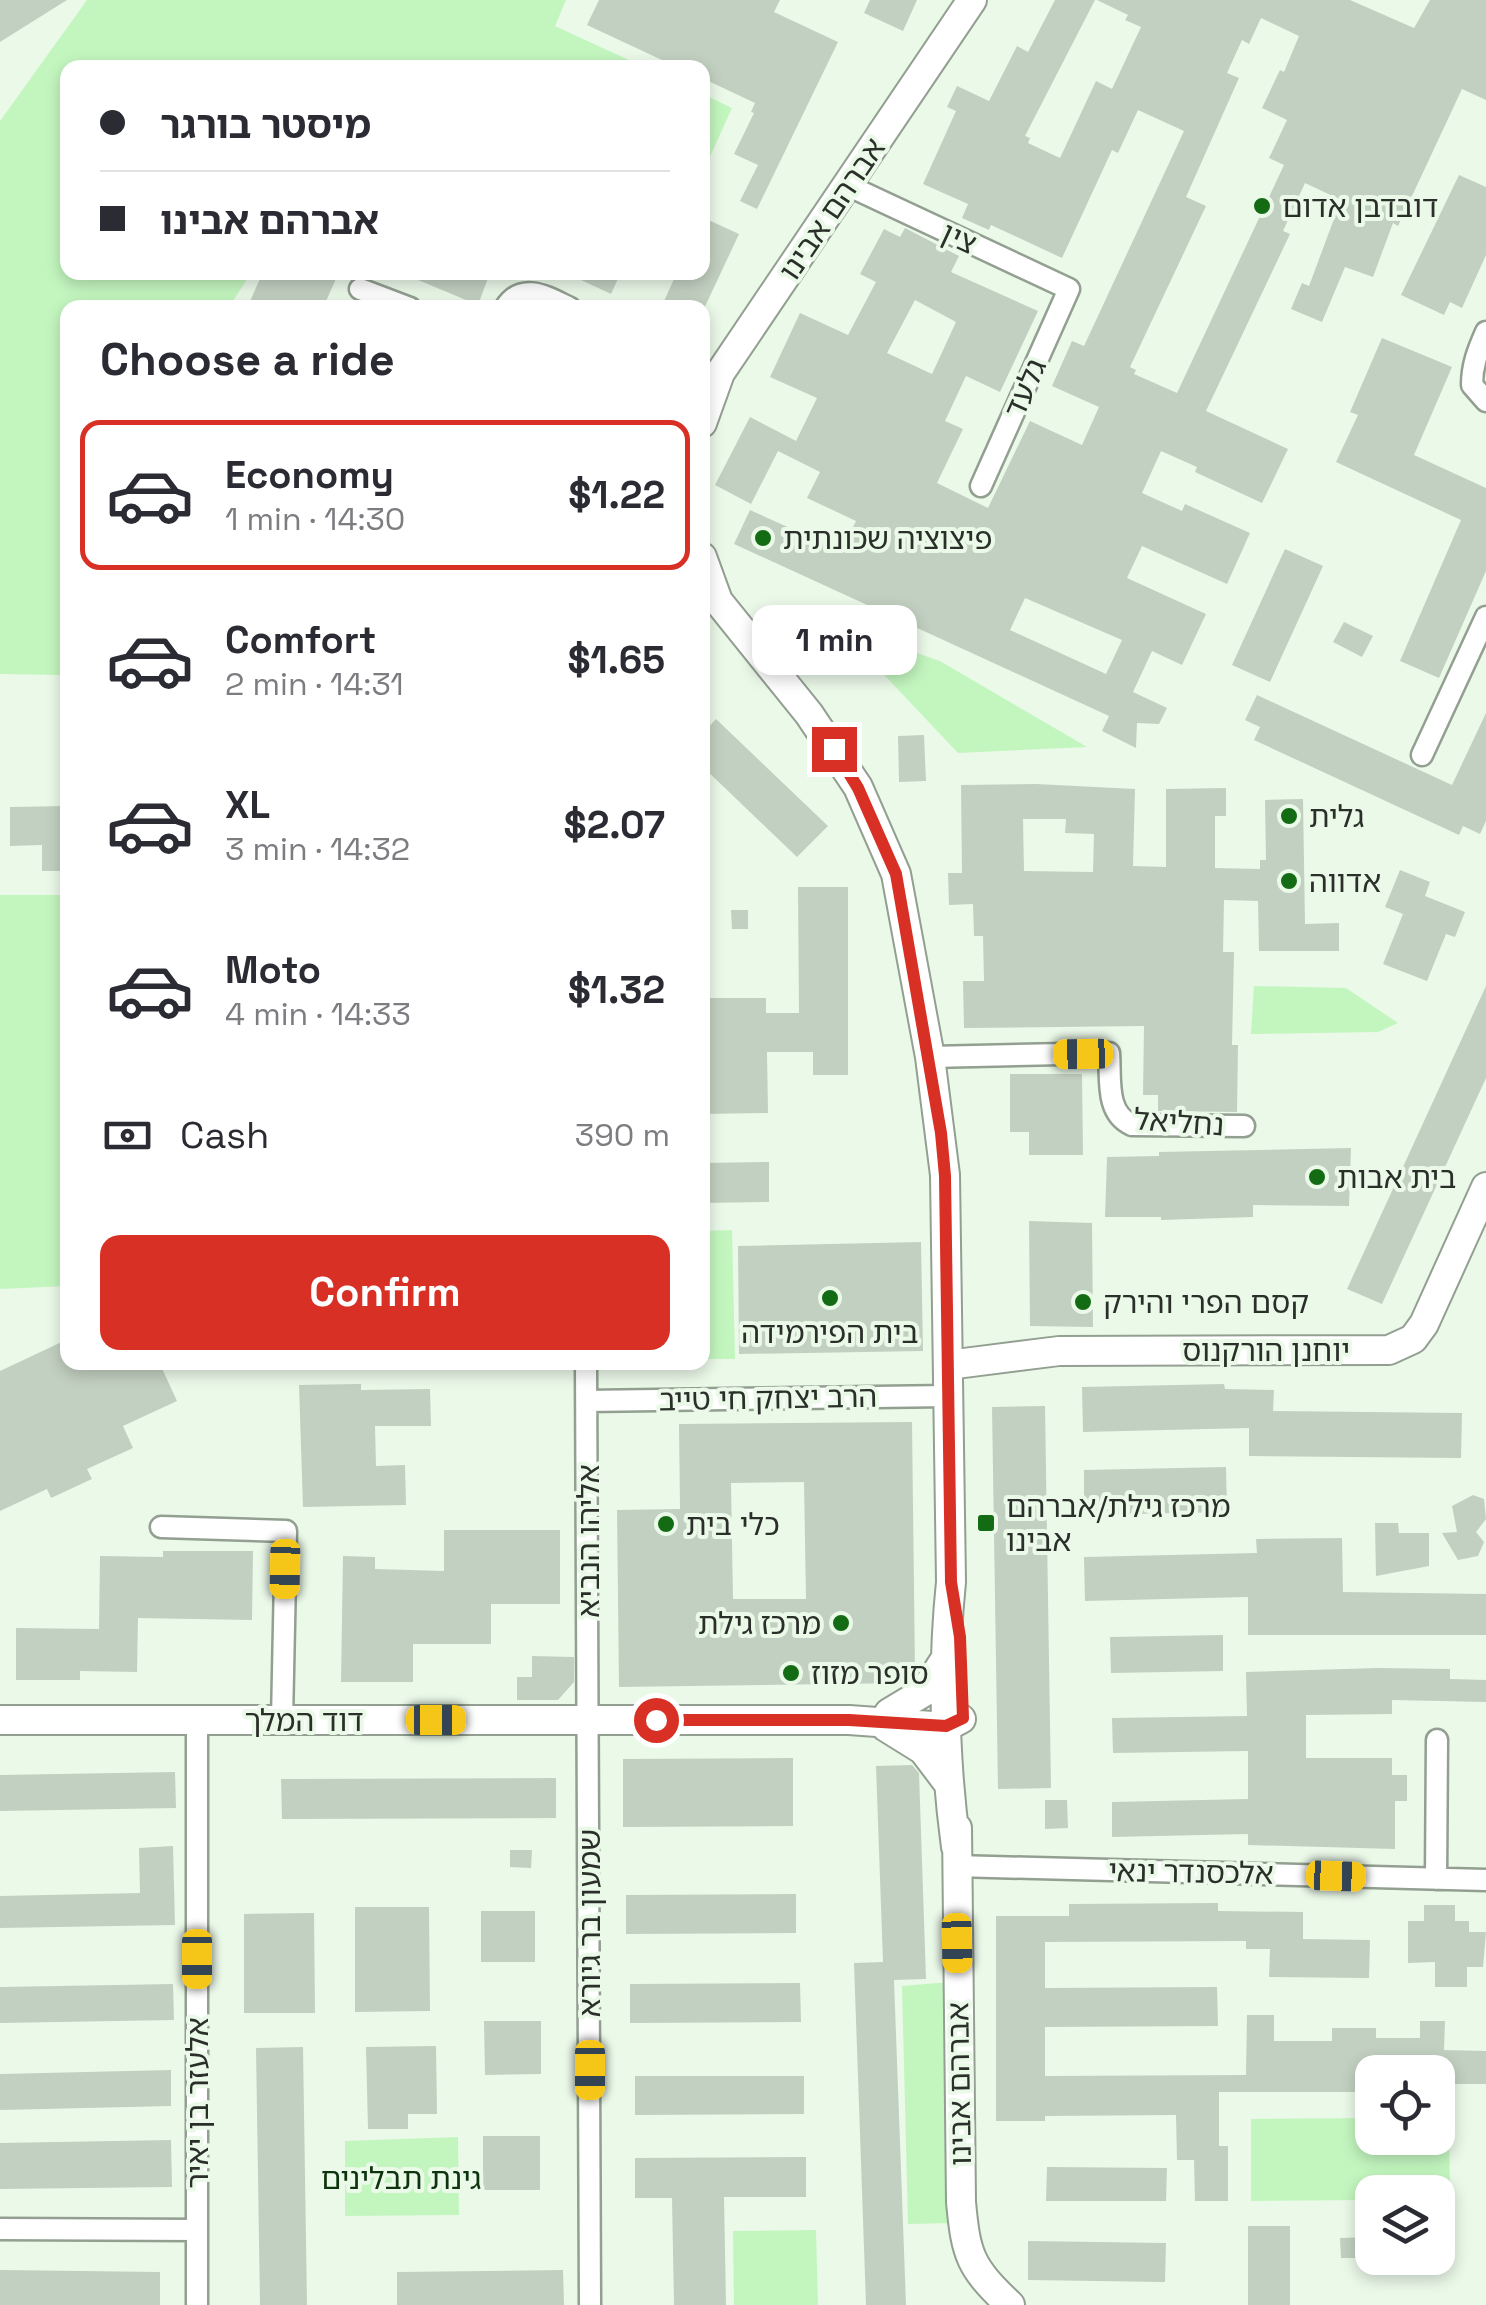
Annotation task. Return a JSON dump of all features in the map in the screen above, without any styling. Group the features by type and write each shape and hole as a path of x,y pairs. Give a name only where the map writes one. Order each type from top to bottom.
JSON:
{"street":[{"name":"אברהם אבינו","path":"711,370 848,186 972,0"},
{"name":"צין","path":"848,186 1069,290"},
{"path":"360,289 389,300"},
{"name":"גלעד","path":"981,486 1069,290"},
{"path":"511,300 525,292 553,300"},
{"path":"1479,393 1475,357 1486,332"},
{"name":"אברהם אבינו","path":"710,578 718,600 834,749 880,835 896,874 930,1057 945,1176 951,1582 945,1660 956,1856 961,2202 969,2258 1010,2305"},
{"path":"1422,755 1486,617"},
{"name":"נחליאל","path":"930,1057 1109,1053 1113,1108 1122,1120 1132,1125 1244,1126"},
{"name":"יוחנן הורקנוס","path":"948,1365 1059,1351 1389,1350 1413,1339 1424,1324 1478,1230 1486,1187"},
{"name":"אליהו הנביא","path":"586,1370 590,1720"},
{"name":"הרב יצחק חי טייב","path":"587,1401 948,1396"},
{"path":"160,1528 286,1531 282,1720"},
{"name":"אברהם אבינו","path":"951,1582 960,1637 948,1783 956,1856"},
{"path":"945,1660 924,1692 885,1718 923,1750 948,1783"},
{"name":"דוד המלך","path":"0,1720 951,1719"},
{"name":"אלעזר בן יאיר","path":"196,1720 197,2305"},
{"name":"שמעון בר גיורא","path":"590,1720 590,2305"},
{"path":"1436,1879 1438,1740"},
{"name":"אלכסנדר ינאי","path":"956,1856 1486,1880"},
{"path":"0,2229 197,2230"}],"green space":[{"path":"87,0 566,0 555,26 629,60 60,60 60,280 246,280 234,300 60,300 60,675 0,674 0,121"},
{"path":"710,97 732,108 710,157"},
{"path":"838,626 940,661 1087,747 958,753"},
{"path":"0,895 60,895 60,1286 0,1289"},
{"path":"1254,986 1346,988 1398,1023 1378,1032 1251,1034"},
{"path":"732,1230 735,1359 710,1359 710,1231"},
{"path":"950,1982 955,2223 908,2224 902,1986"},
{"path":"1355,2118 1355,2155 1449,2155 1450,2175 1355,2175 1355,2200 1251,2201 1251,2119"},
{"name":"גינת תבלינים","path":"458,2137 459,2215 345,2216 345,2141"},
{"path":"816,2230 818,2305 734,2305 733,2231"}],"building":[{"path":"0,0 67,0 0,42"},
{"path":"599,0 780,0 774,12 838,42 757,209 740,201 758,165 734,154 755,103 710,82 710,60 662,60 587,25"},
{"path":"870,0 917,0 903,31 864,13"},
{"path":"1055,0 1095,0 1025,136 1030,138 1028,143 1060,158 1096,81 1112,89 1141,27 1125,20 1128,15 1097,0 1350,0 1414,28 1430,0 1486,0 1486,100 1462,89 1398,226 1393,223 1373,277 1345,267 1322,322 1291,309 1302,283 1309,286 1341,200 1305,183 1283,231 1290,234 1206,411 1288,449 1262,503 1195,472 1197,467 1161,451 1142,493 1182,511 1185,504 1250,533 1227,584 1142,546 1127,578 1206,614 1182,665 1152,651 1133,692 1167,708 1159,724 1137,723 1136,748 1102,731 1109,716 734,544 750,510 841,551 856,521 807,498 820,472 778,451 751,504 715,485 750,417 796,441 817,398 770,377 800,313 848,335 876,282 860,274 884,229 900,237 905,228 959,256 951,272 1038,311 1000,392 966,376 945,421 963,429 937,483 988,508 1030,421 1082,445 1099,407 1052,386 1072,341 1084,346 1184,131 1138,110 1118,153 1112,150 1062,258 991,225 989,230 962,218 968,204 923,184 956,111 947,107 957,86 989,101 1017,46 1028,52","holes":["1261,18 1299,36 1284,72 1280,70 1262,108 1287,120 1269,158 1284,165 1177,393 1134,374 1136,370 1130,367 1206,206 1186,197 1239,78 1227,73 1242,40 1249,44","915,300 956,322 932,374 887,353","1025,598 1122,640 1106,674 1010,630"]},
{"path":"1459,175 1486,187 1486,255 1462,308 1450,302 1444,315 1401,295"},
{"path":"710,221 739,234 708,300 665,300 673,280 710,280"},
{"path":"259,280 335,280 327,300 251,300"},
{"path":"418,280 487,280 480,300 466,300"},
{"path":"581,280 617,280 611,294"},
{"path":"1382,338 1452,367 1414,455 1486,488 1486,571 1439,678 1400,661 1461,520 1336,462 1358,415 1350,412"},
{"path":"1285,549 1323,566 1270,682 1232,665"},
{"path":"1344,622 1373,636 1362,657 1333,642"},
{"path":"1257,695 1452,785 1486,713 1486,821 1480,834 1463,826 1459,835 1254,740 1260,727 1245,720"},
{"path":"716,719 828,826 797,857 710,774 710,725"},
{"path":"924,735 926,781 899,782 898,736"},
{"path":"961,785 1135,789 1133,866 1166,867 1166,789 1226,788 1226,816 1215,816 1215,868 1260,869 1260,860 1266,860 1265,800 1303,799 1305,924 1339,923 1339,951 1259,951 1258,901 1224,900 1223,952 1234,952 1232,1045 1238,1045 1237,1112 1158,1111 1158,1095 1143,1095 1144,1026 964,1028 963,981 984,981 983,936 974,936 973,904 949,905 948,873 962,873","holes":["1023,819 1066,819 1065,833 1094,834 1093,872 1024,871"]},
{"path":"60,806 60,871 42,871 42,845 10,846 10,807"},
{"path":"1400,870 1430,882 1425,896 1465,912 1455,937 1446,934 1427,981 1383,964 1403,914 1385,907"},
{"path":"798,887 848,887 848,1075 813,1075 813,1052 767,1052 768,1113 710,1114 710,998 766,998 766,1013 799,1013"},
{"path":"731,910 748,910 748,929 732,929"},
{"path":"1486,986 1486,1078 1382,1304 1347,1289"},
{"path":"1010,1074 1082,1074 1083,1155 1029,1155 1029,1132 1010,1132"},
{"path":"1351,1148 1349,1206 1253,1205 1253,1217 1105,1217 1107,1157 1159,1156 1159,1152"},
{"path":"769,1162 769,1202 710,1203 710,1163"},
{"path":"1029,1221 1092,1223 1093,1327 1030,1326"},
{"name":"בית הפירמידה","path":"921,1242 923,1351 739,1354 738,1246"},
{"path":"60,1343 60,1370 163,1370 177,1401 123,1426 133,1448 87,1469 92,1479 51,1498 47,1489 0,1511 0,1371"},
{"path":"361,1384 361,1390 430,1389 431,1426 375,1426 376,1466 405,1465 406,1505 303,1507 299,1385"},
{"path":"1224,1384 1225,1389 1274,1390 1273,1411 1462,1413 1461,1458 1249,1456 1249,1428 1083,1432 1082,1387"},
{"path":"1045,1406 1051,1788 998,1789 992,1407"},
{"path":"912,1422 912,1679 905,1683 619,1687 617,1510 680,1509 679,1424","holes":["804,1482 806,1599 733,1599 731,1483"]},
{"path":"1226,1467 1227,1512 1084,1515 1084,1470"},
{"path":"1473,1495 1484,1499 1486,1519 1476,1532 1484,1542 1478,1556 1458,1560 1442,1533 1457,1532 1452,1506"},
{"path":"1375,1523 1398,1523 1399,1533 1429,1533 1429,1566 1376,1576"},
{"path":"444,1530 560,1530 560,1604 491,1604 491,1644 413,1644 413,1682 341,1682 343,1556 375,1557 375,1569 444,1571"},
{"path":"1342,1538 1343,1592 1486,1594 1486,1635 1248,1635 1248,1597 1085,1601 1084,1557 1257,1553 1256,1539"},
{"path":"163,1551 253,1551 252,1620 138,1618 137,1672 80,1671 80,1680 16,1680 16,1628 99,1629 100,1556 163,1557"},
{"path":"1223,1635 1223,1671 1111,1673 1110,1637"},
{"path":"532,1656 574,1657 574,1682 558,1700 517,1700 517,1677 532,1677"},
{"path":"1450,1669 1450,1679 1486,1680 1486,1702 1392,1700 1392,1714 1306,1715 1306,1758 1392,1758 1392,1775 1407,1775 1407,1801 1395,1801 1395,1849 1248,1845 1248,1834 1112,1837 1112,1802 1248,1799 1248,1751 1113,1753 1112,1718 1247,1716 1246,1672"},
{"path":"793,1758 793,1826 623,1827 623,1759"},
{"path":"912,1765 919,1773 926,1979 894,1980 906,2305 866,2305 854,1963 883,1962 876,1766"},
{"path":"175,1772 176,1808 0,1811 0,1775"},
{"path":"556,1778 556,1818 282,1819 281,1779"},
{"path":"1045,1800 1067,1800 1068,1828 1045,1829"},
{"path":"173,1846 175,1925 0,1928 0,1896 140,1893 139,1848"},
{"path":"510,1850 532,1850 531,1868 510,1867"},
{"path":"796,1894 796,1933 626,1934 626,1895"},
{"path":"1218,1903 1218,1911 1303,1912 1303,1939 1370,1940 1369,1978 1269,1977 1270,1949 1246,1949 1246,1941 1045,1942 1045,1988 1217,1987 1218,2026 1045,2027 1045,2076 1246,2075 1247,2015 1274,2015 1274,2041 1332,2041 1332,2028 1376,2028 1376,2038 1420,2038 1420,2021 1445,2021 1444,2050 1486,2051 1486,2084 1455,2084 1455,2055 1355,2055 1355,2092 1219,2092 1219,2146 1228,2146 1228,2201 1195,2201 1194,2160 1177,2160 1176,2115 1045,2116 1045,2121 996,2121 996,1916 1069,1916 1069,1904"},
{"path":"1424,1905 1455,1905 1455,1921 1469,1921 1469,1932 1486,1932 1483,1967 1467,1967 1467,1987 1435,1987 1435,1962 1408,1963 1408,1921 1424,1921"},
{"path":"355,1907 429,1907 430,2011 355,2012"},
{"path":"481,1911 535,1911 535,1962 481,1962"},
{"path":"314,1913 315,2013 244,2013 244,1914"},
{"path":"800,1983 801,2022 630,2023 630,1984"},
{"path":"173,1984 174,2020 0,2023 0,1987"},
{"path":"484,2021 541,2021 541,2074 485,2075"},
{"path":"436,2046 437,2114 408,2114 408,2129 368,2129 366,2047"},
{"path":"303,2047 307,2305 260,2305 256,2048"},
{"path":"171,2070 171,2106 0,2110 0,2074"},
{"path":"635,2076 804,2076 804,2114 635,2115"},
{"path":"483,2136 540,2136 540,2190 483,2190"},
{"path":"171,2140 172,2187 0,2189 0,2143"},
{"path":"806,2157 806,2197 724,2197 726,2305 674,2305 672,2198 635,2198 635,2158"},
{"path":"1047,2167 1167,2168 1166,2201 1046,2201"},
{"path":"1248,2226 1290,2226 1290,2305 1248,2305"},
{"path":"1340,2238 1355,2238 1355,2258 1341,2258"},
{"path":"1028,2241 1166,2243 1165,2282 1028,2280"},
{"path":"0,2270 160,2272 160,2305 0,2305"},
{"path":"563,2270 564,2305 397,2305 397,2272"}],"place":[{"name":"דובדבן אדום","path":"1262,206"},
{"name":"פיצוציה שכונתית","path":"763,538"},
{"name":"גלית","path":"1289,816"},
{"name":"אדווה","path":"1289,881"},
{"name":"בית אבות","path":"1317,1177"},
{"name":"בית הפירמידה","path":"830,1298"},
{"name":"קסם הפרי והירק","path":"1083,1302"},
{"name":"מרכז גילת/אברהם אבינו","path":"986,1523"},
{"name":"כלי בית","path":"666,1524"},
{"name":"מרכז גילת","path":"841,1623"},
{"name":"סופר מזוז","path":"791,1673"}],"route":[{"path":"656,1720 849,1720 946,1726 963,1718 960,1637 951,1582 945,1176 941,1133 896,874 858,788 834,749"}]}
